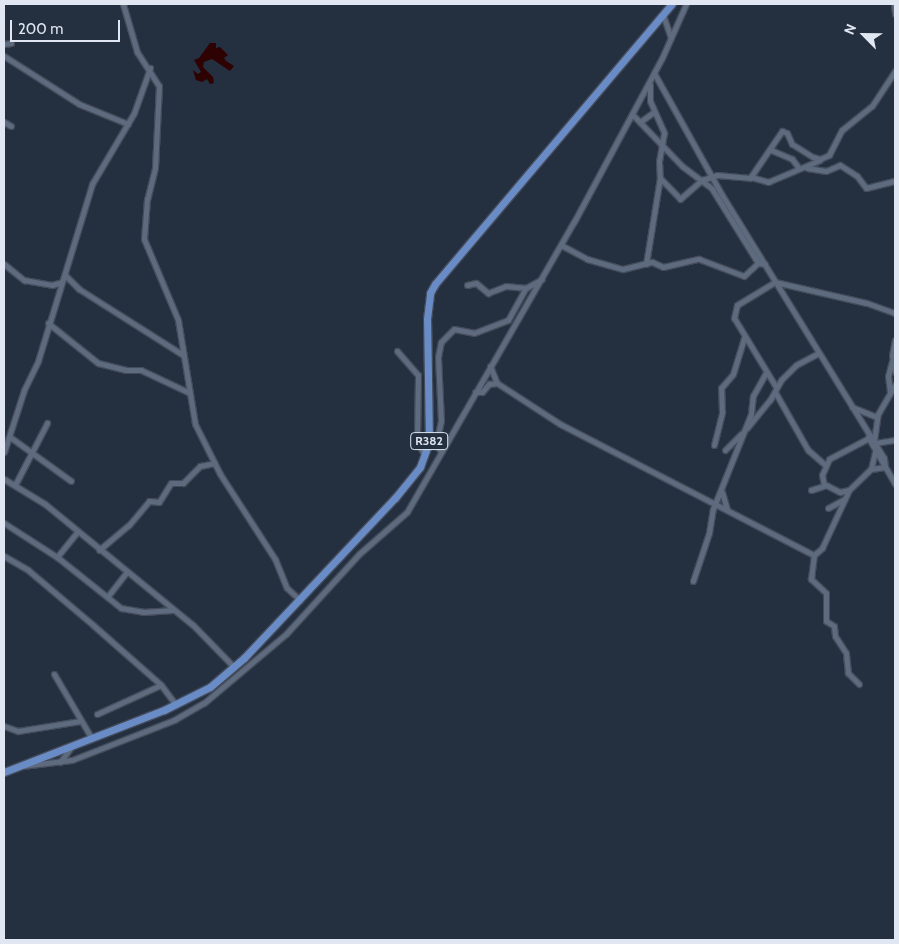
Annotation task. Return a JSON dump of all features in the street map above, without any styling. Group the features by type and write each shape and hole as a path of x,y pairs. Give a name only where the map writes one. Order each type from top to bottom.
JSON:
{"main road":[{"name":"R382","path":"4,772 176,705 210,687 234,667 300,600 395,498 414,475 425,456 429,432 427,319 430,293 435,284 672,4"}],"street":[{"path":"123,4 137,52 150,68 159,91 155,171 147,199 144,242 176,313 195,424 215,463 268,547 286,588 300,600"},
{"path":"20,766 60,762 174,720 221,691 286,634 358,554 406,512 440,450 543,278 654,73 672,38 686,4"},
{"path":"894,4 895,14"},
{"path":"662,15 672,38"},
{"path":"4,44 11,43"},
{"path":"4,56 79,104 128,124"},
{"path":"4,452 24,390 38,361 48,323 65,275 92,184 128,124 150,68"},
{"path":"807,168 832,153 842,130 872,106 895,71"},
{"path":"654,73 712,176 877,450"},
{"path":"646,264 660,178 659,161 664,146 662,128 649,96 650,80"},
{"path":"640,122 654,112"},
{"path":"632,114 687,171 702,180 717,195 758,263 765,265"},
{"path":"4,122 11,126"},
{"path":"751,176 771,150 780,132 786,131 794,146 820,160"},
{"path":"771,150 792,159 798,167 826,171 840,165 859,178 866,188 895,181"},
{"path":"660,178 680,199 702,180 712,176 751,176 768,182 791,174 798,167"},
{"path":"561,245 587,259 619,268 636,269 653,262 662,267 699,259 744,276 758,263"},
{"path":"4,264 24,280 52,285 62,282"},
{"path":"65,275 80,288 183,355"},
{"path":"440,450 436,444 441,421 438,351 442,342 454,329 474,333 508,320 526,288 543,278"},
{"path":"825,465 808,450 744,337 734,318 737,305 775,282 895,313"},
{"path":"467,285 476,283 488,293 506,286 526,288"},
{"path":"48,323 98,363 126,370 141,370 190,393"},
{"path":"714,445 722,412 721,388 733,374 744,337"},
{"path":"895,340 888,376 893,390 877,417 874,442 895,484"},
{"path":"397,350 418,375 417,441 425,456"},
{"path":"725,450 766,405 775,389 796,365 818,354"},
{"path":"892,360 895,372"},
{"path":"490,366 497,383 560,424 814,555"},
{"path":"693,581 716,504 742,433 753,409 754,392 766,373"},
{"path":"475,392 482,392 489,384 497,383"},
{"path":"753,409 766,405"},
{"path":"851,406 877,417"},
{"path":"15,485 33,454 47,423"},
{"path":"824,485 825,465 831,457 868,437"},
{"path":"868,437 874,442 884,443 895,440"},
{"path":"8,438 71,481"},
{"path":"858,684 848,673 846,653 835,636 834,626 826,621 826,593 811,582 814,555 822,548 849,490 871,469 877,450 884,443"},
{"path":"99,550 124,529 149,500 159,502 171,483 183,483 200,466 215,463"},
{"path":"871,469 885,467"},
{"path":"4,479 45,504 193,625 234,667"},
{"path":"811,490 824,485 840,492 849,490"},
{"path":"722,491 727,509"},
{"path":"828,508 845,499"},
{"path":"4,524 57,557 124,609 174,610"},
{"path":"57,557 77,532"},
{"path":"4,556 28,570 161,685 176,705"},
{"path":"108,596 127,572"},
{"path":"54,674 91,737"},
{"path":"97,714 161,685"},
{"path":"4,726 18,731 80,721"},
{"path":"60,762 75,744"}],"shaded area":[{"path":"210,43 216,43 216,48 220,47 228,55 224,58 226,61 234,66 230,71 212,59 204,62 203,67 213,77 214,83 210,84 207,79 202,82 196,80 193,70 198,74 201,72 194,60 199,58"}]}
